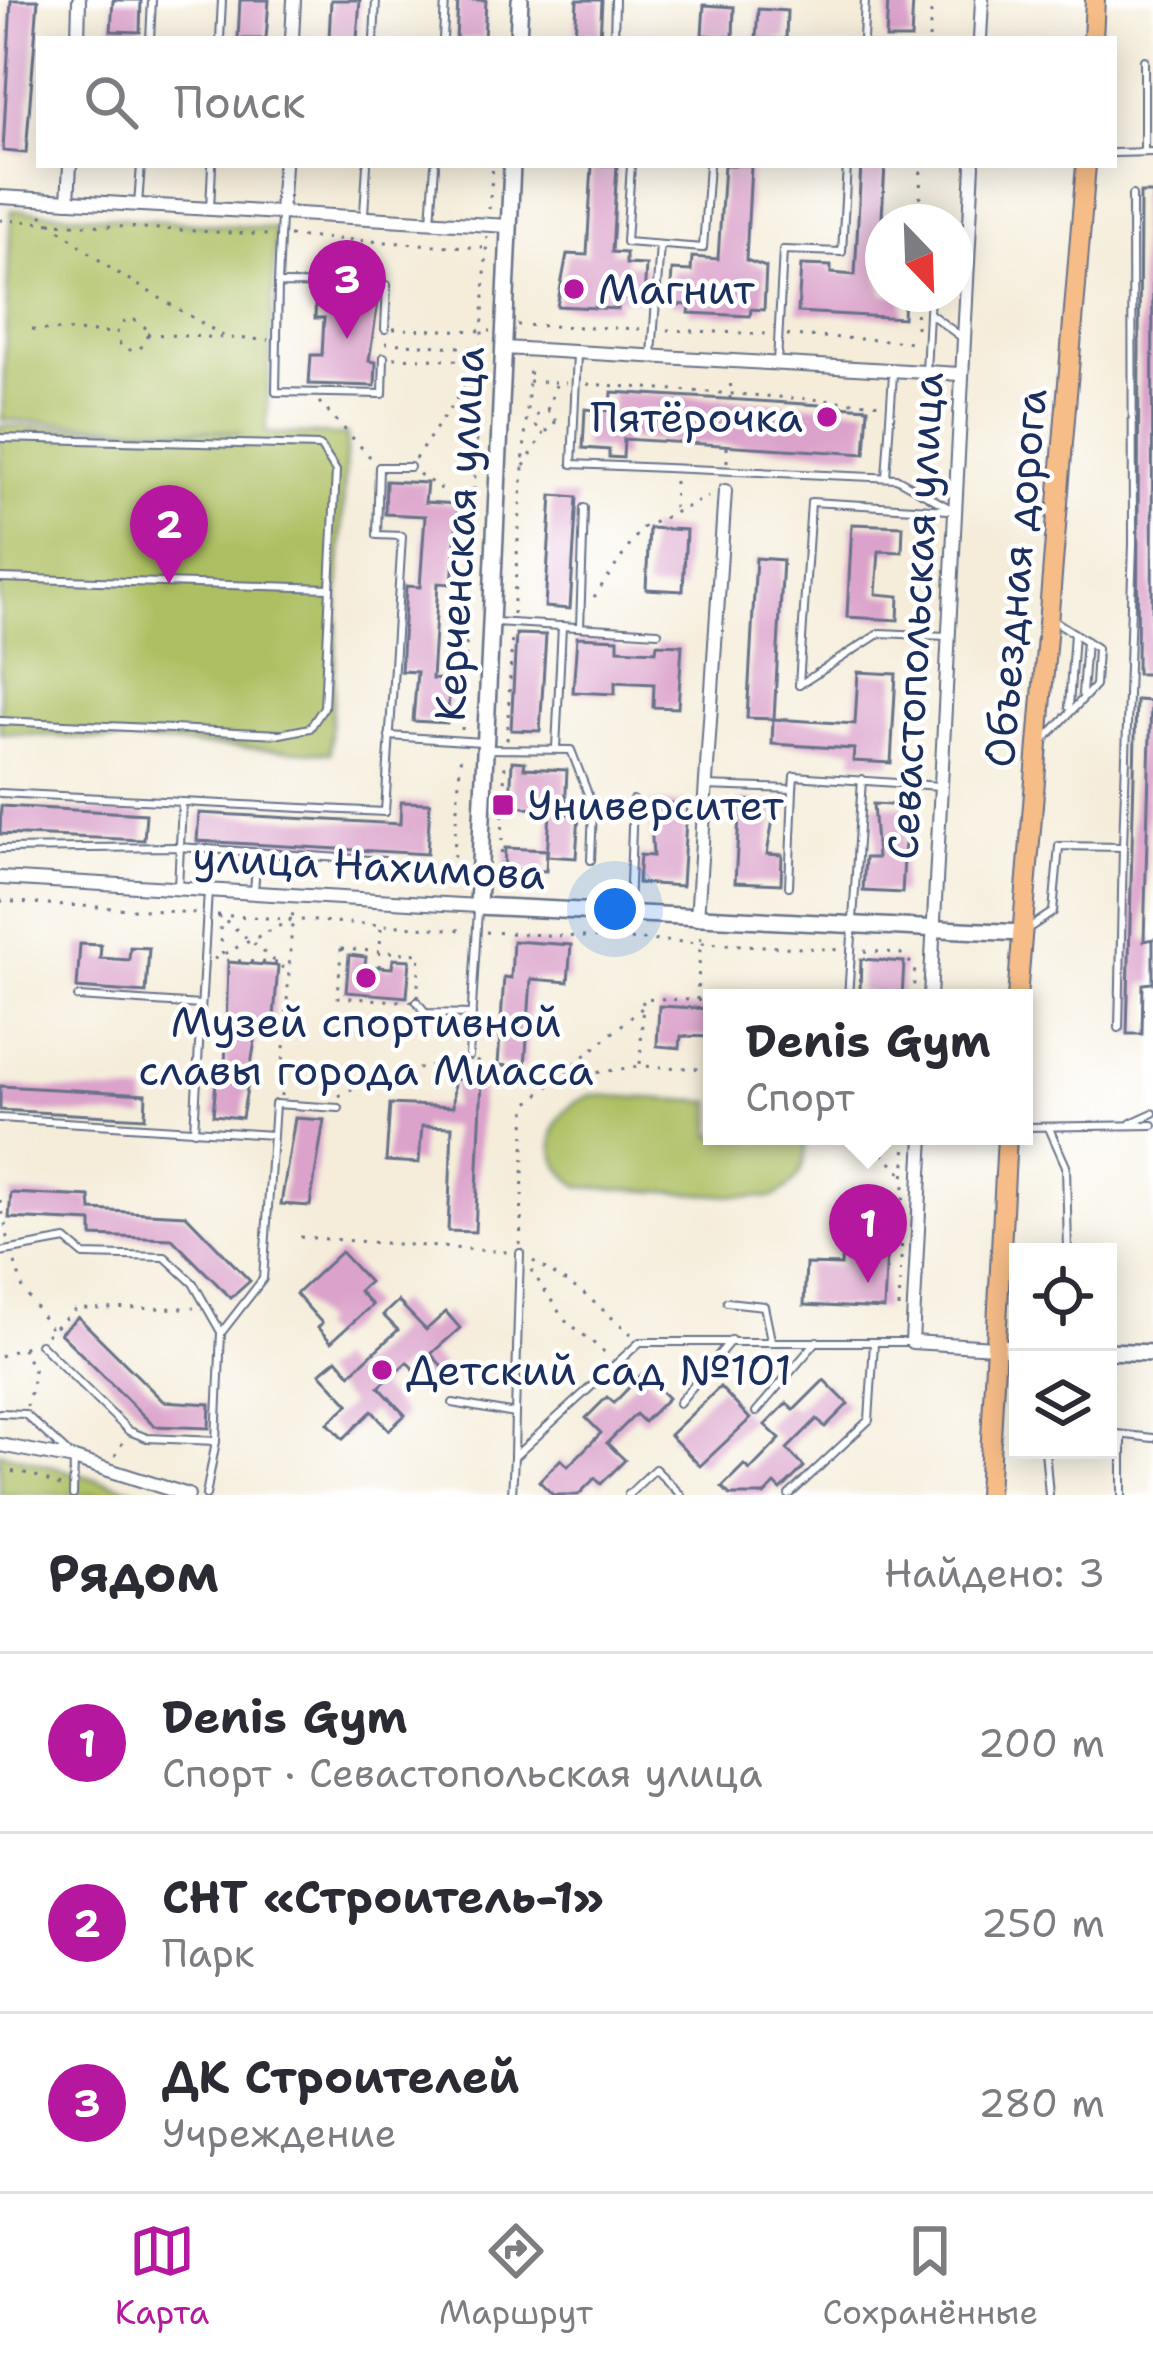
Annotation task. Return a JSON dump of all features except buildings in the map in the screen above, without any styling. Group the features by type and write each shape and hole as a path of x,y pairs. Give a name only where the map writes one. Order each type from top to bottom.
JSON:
{"main road":[{"path":"1093,36 1095,0"},
{"name":"Объездная дорога","path":"1018,989 1086,168"},
{"path":"988,1495 1006,1145"}],"street":[{"path":"78,36 79,0"},
{"path":"292,36 294,0"},
{"path":"518,36 520,0"},
{"path":"980,36 982,0"},
{"path":"68,201 70,168"},
{"path":"281,213 284,168"},
{"name":"Керченская улица","path":"478,907 512,168"},
{"name":"Севастопольская улица","path":"968,204 973,168"},
{"path":"0,197 509,226"},
{"name":"Севастопольская улица","path":"930,989 962,312"},
{"path":"504,348 960,374"},
{"path":"699,919 725,491"},
{"name":"улица Нахимова","path":"0,878 933,932 1022,933"},
{"path":"922,1145 912,1342 1009,1348"},
{"path":"1117,1351 1153,1353"},
{"path":"0,1444 74,1459 188,1495"}],"lane":[{"path":"150,36 152,0"},
{"path":"220,36 222,0"},
{"path":"374,36 376,0"},
{"path":"443,36 446,0"},
{"path":"614,36 615,0"},
{"path":"862,36 865,0"},
{"path":"1117,152 1149,152 1144,60"},
{"path":"138,205 141,168"},
{"path":"210,209 212,168"},
{"path":"364,218 367,168"},
{"path":"431,222 435,168"},
{"path":"631,168 626,242 703,248 709,168"},
{"path":"777,364 783,250 842,252 848,168"},
{"path":"1119,1028 1133,544 1132,195"},
{"path":"281,213 275,392 382,394 384,357"},
{"path":"652,357 660,245"},
{"path":"278,284 387,285 386,328"},
{"path":"929,314 962,337"},
{"path":"926,372 929,314"},
{"path":"578,352 572,464 886,477 953,510"},
{"path":"886,477 893,370"},
{"path":"0,439 320,446 336,471 324,707 310,728 280,734 0,721"},
{"path":"0,793 385,812 402,536 377,535 379,467 410,467"},
{"path":"947,636 880,633 799,685 811,502 953,510"},
{"path":"580,624 584,508"},
{"path":"0,578 330,588"},
{"path":"1037,749 1082,698 1086,641 1048,616"},
{"path":"491,622 658,632"},
{"path":"556,749 562,626"},
{"path":"1069,710 1074,633"},
{"path":"389,736 571,750 593,807 591,860"},
{"path":"789,886 794,776 940,786"},
{"path":"848,989 862,778"},
{"path":"705,786 793,789"},
{"path":"628,915 633,800"},
{"path":"178,890 182,803"},
{"path":"1022,933 1054,912 1059,846 1124,847"},
{"path":"0,849 178,848 384,861"},
{"path":"254,894 257,854"},
{"path":"194,1131 208,891"},
{"path":"469,1056 478,907"},
{"path":"78,997 201,1005"},
{"path":"417,1002 425,1013 472,1014"},
{"path":"206,1495 216,1441 221,1333 263,1280 274,1103 339,1108"},
{"path":"1128,1124 1153,1113"},
{"path":"0,1118 273,1135"},
{"path":"1033,1127 1153,1125"},
{"path":"1049,1128 1066,1166 1068,1243"},
{"path":"0,1252 66,1240 84,1255 165,1257 193,1283 202,1307 221,1333"},
{"path":"512,1495 520,1253"},
{"path":"727,1302 764,1306 771,1340"},
{"path":"679,1402 731,1340"},
{"path":"756,1412 817,1341"},
{"path":"514,1457 640,1342 912,1342"},
{"path":"789,1495 868,1420 874,1343"},
{"path":"40,1344 129,1432 147,1438 216,1441"},
{"path":"453,1403 515,1414"},
{"path":"0,1413 25,1414 74,1459 73,1493"},
{"path":"1117,1434 1153,1438"},
{"path":"1122,1435 1122,1495"},
{"path":"1046,1459 1049,1495"},
{"path":"628,1495 655,1468 681,1495"}],"path":[{"path":"929,36 932,0"},
{"path":"452,881 493,168"},
{"path":"920,204 921,168"},
{"path":"22,198 111,269 226,338"},
{"path":"0,220 486,248"},
{"path":"118,333 126,320 138,320 146,334"},
{"path":"482,362 384,357 386,328 483,334 505,325 916,342"},
{"path":"32,329 118,333"},
{"path":"118,333 127,349 139,349 146,334"},
{"path":"146,334 277,340"},
{"path":"385,343 482,348"},
{"path":"730,396 732,361"},
{"path":"474,510 410,467 482,362"},
{"path":"529,381 891,405"},
{"path":"535,421 557,382"},
{"path":"310,392 379,467"},
{"path":"523,468 554,422 528,400"},
{"path":"526,420 535,421 545,431"},
{"path":"674,480 674,509"},
{"path":"580,624 642,528 674,509 725,491"},
{"path":"281,1104 294,896"},
{"path":"0,901 901,953 915,967 914,989"},
{"path":"219,915 289,973"},
{"path":"219,915 223,960 277,963"},
{"path":"203,965 293,919"},
{"path":"697,1000 699,919"},
{"path":"379,967 382,925"},
{"path":"265,952 266,933"},
{"path":"341,949 420,954 417,1002 338,997 341,949"},
{"path":"640,1066 643,998 703,1000"},
{"path":"617,1363 563,1318 520,1253 526,1105 642,1008"},
{"path":"339,1096 383,1075 446,1067 469,1056 492,1071 556,1079 640,1066 703,1069"},
{"path":"874,1145 903,1176"},
{"path":"898,1322 905,1145"},
{"path":"0,1200 23,1288 51,1329"},
{"path":"300,1237 520,1253 582,1292 640,1342"},
{"path":"0,1356 40,1344 76,1309 202,1307"},
{"path":"21,1346 35,1373 25,1414"},
{"path":"107,1469 129,1432"},
{"path":"0,1470 31,1474 73,1493"}],"green space":[{"path":"11,210 276,229 266,433 347,435 330,753 0,733 0,426 242,432 2,420"},
{"path":"592,1095 703,1101 703,1145 805,1145 803,1166 795,1181 771,1198 581,1187 567,1176 553,1150 557,1124 576,1102"},
{"path":"0,1452 153,1495 0,1495"}],"place":[{"name":"Магнит","path":"574,289"},
{"name":"ДК Строителей","path":"347,339"},
{"name":"Пятёрочка","path":"827,417"},
{"name":"СНТ «Строитель-1»","path":"169,584"},
{"name":"Университет","path":"503,805"},
{"name":"Музей спортивной славы города Миасса","path":"366,978"},
{"name":"Denis Gym","path":"868,1283"},
{"name":"Детский сад №101","path":"382,1370"}]}
